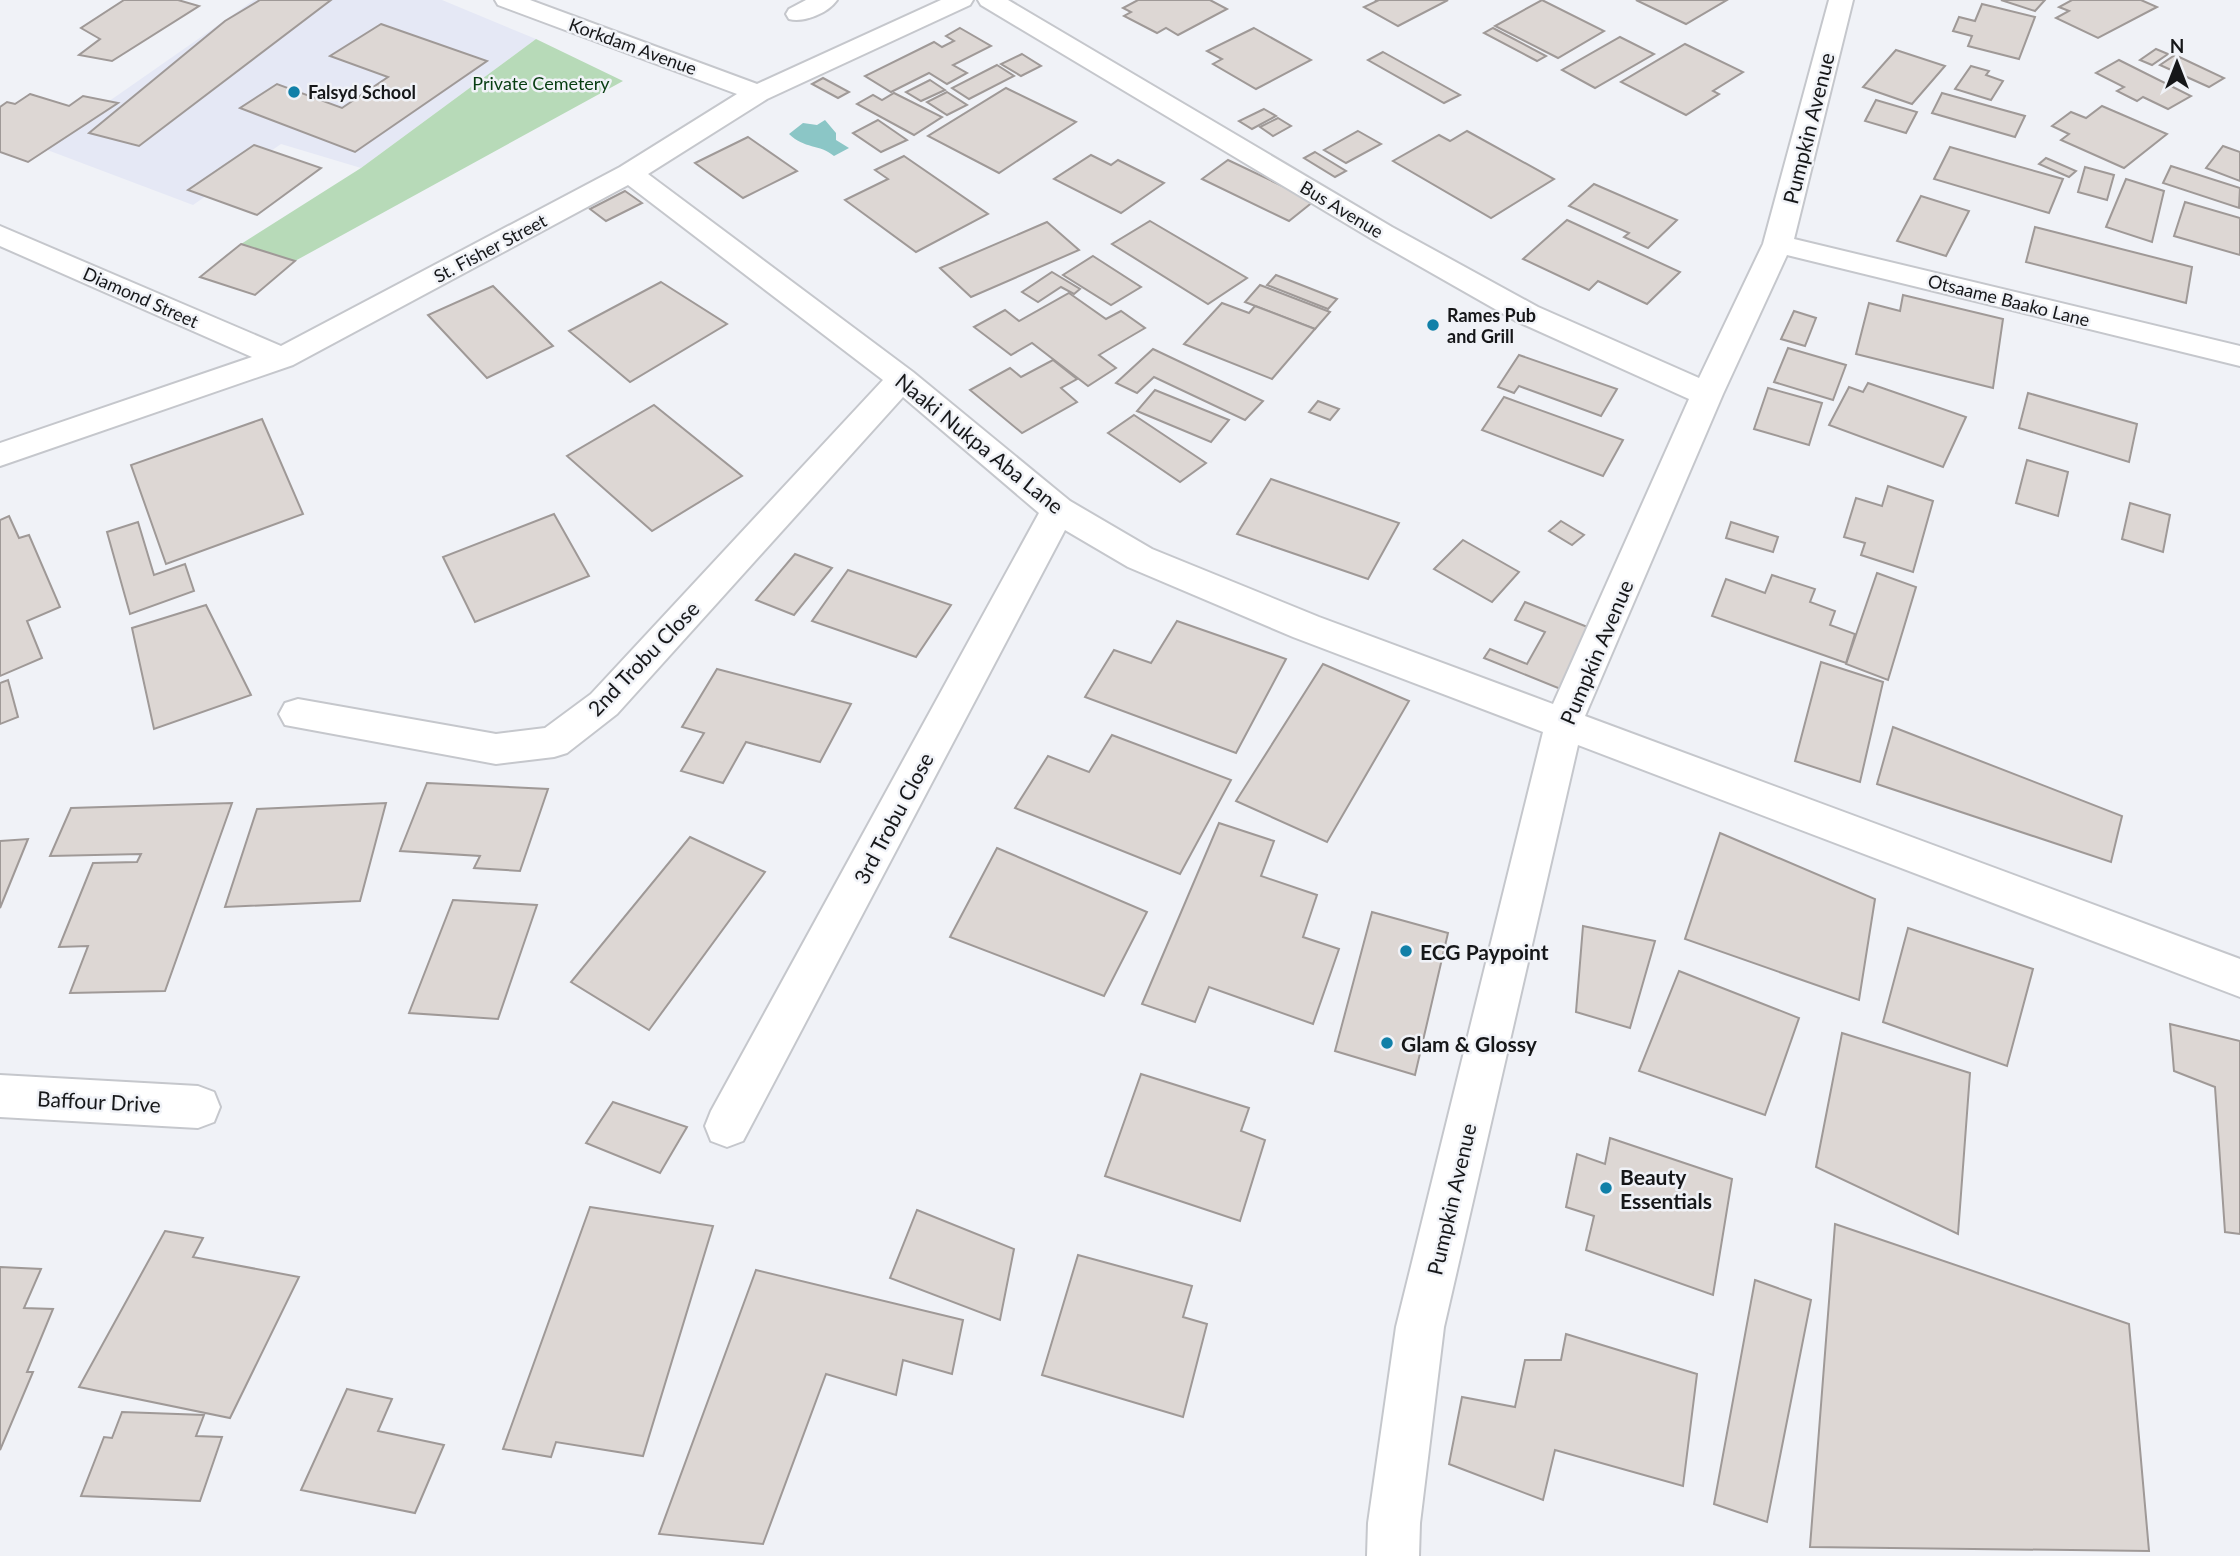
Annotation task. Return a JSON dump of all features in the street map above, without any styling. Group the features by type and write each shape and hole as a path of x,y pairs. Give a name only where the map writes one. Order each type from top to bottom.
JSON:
{"street":[{"name":"Korkdam Avenue","path":"508,0 758,93"},
{"path":"798,14 825,0"},
{"name":"St. Fisher Street","path":"0,455 282,358 630,173 758,93 961,0"},
{"name":"Bus Avenue","path":"990,0 1382,233 1527,314 1707,394"},
{"name":"Pumpkin Avenue","path":"1394,1539 1420,1327 1564,722 1707,394 1778,244 1841,0"},
{"name":"Naaki Nukpa Aba Lane","path":"630,173 902,379 1058,510 1140,558 1306,626 2240,978"},
{"name":"Diamond Street","path":"0,235 282,358"},
{"name":"Otsaame Baako Lane","path":"1778,244 2240,356"},
{"name":"2nd Trobu Close","path":"298,714 496,749 554,742 604,704 902,379"},
{"name":"3rd Trobu Close","path":"727,1126 1058,510"},
{"name":"Baffour Drive","path":"0,1096 198,1107"}],"shaded area":[{"name":"Falsyd School","path":"254,0 442,0 536,39 361,168 281,144 193,205 42,148"}],"green space":[{"name":"Private Cemetery","path":"536,39 623,81 295,261 241,244 361,168"}],"water":[{"path":"825,120 836,133 836,140 849,148 834,156 800,142 789,134 803,123 817,125"}],"building":[{"path":"124,0 178,0 199,6 112,61 79,55 100,39 81,28"},
{"path":"260,0 331,0 139,146 89,133 225,21"},
{"path":"1138,0 1210,0 1227,9 1178,35 1166,28 1157,33 1124,16 1131,12 1123,8"},
{"path":"1375,0 1448,0 1398,26 1364,7 1377,1"},
{"path":"1542,0 1604,31 1558,58 1495,26"},
{"path":"1636,0 1727,0 1686,24"},
{"path":"2001,0 2045,0 2035,11"},
{"path":"2072,0 2141,0 2157,7 2098,38 2056,18 2069,11 2059,7"},
{"path":"1982,4 2035,17 2019,59 1968,46 1972,36 1953,31 1959,17 1975,21"},
{"path":"381,24 487,61 355,152 240,108 277,84 342,108 388,77 330,56"},
{"path":"960,28 991,46 953,65 967,73 947,84 929,73 891,92 865,76 934,42 942,47 954,41 946,36"},
{"path":"1254,28 1311,60 1256,89 1213,64 1222,59 1207,51"},
{"path":"1493,28 1546,56 1537,61 1484,33"},
{"path":"1620,37 1654,54 1595,88 1562,70"},
{"path":"1685,44 1743,72 1713,91 1719,94 1686,115 1621,82"},
{"path":"2156,49 2168,54 2152,65 2140,60"},
{"path":"1896,50 1945,66 1912,104 1863,87"},
{"path":"1383,52 1460,95 1444,103 1368,60"},
{"path":"1022,54 1041,66 1021,76 1001,64"},
{"path":"2175,55 2224,78 2209,87 2160,65"},
{"path":"2119,60 2191,96 2168,109 2143,97 2137,101 2117,91 2124,87 2096,73"},
{"path":"997,65 1014,76 969,99 952,88"},
{"path":"1971,66 1989,71 1986,75 2003,81 1991,100 1955,89"},
{"path":"823,78 849,92 838,98 812,84"},
{"path":"930,80 945,90 921,101 906,92"},
{"path":"1006,88 1076,122 999,173 928,136"},
{"path":"947,92 967,105 947,115 927,102"},
{"path":"894,93 942,117 914,135 857,104 873,95 882,100"},
{"path":"1942,93 2025,116 2015,137 1932,113"},
{"path":"30,94 69,106 83,96 118,103 28,162 0,152 0,107 7,102 15,104"},
{"path":"1876,100 1917,112 1906,133 1865,121"},
{"path":"2102,106 2167,134 2124,168 2061,140 2069,134 2052,126 2071,112 2086,118"},
{"path":"1264,109 1276,116 1252,129 1239,121"},
{"path":"1278,118 1291,126 1273,136 1260,127"},
{"path":"878,120 907,140 881,152 853,133"},
{"path":"1358,131 1381,144 1346,163 1324,150"},
{"path":"1467,131 1554,179 1491,218 1393,161 1439,135 1450,141"},
{"path":"748,137 797,171 743,198 695,163"},
{"path":"254,145 321,168 257,215 188,190"},
{"path":"2223,146 2240,152 2240,181 2206,168"},
{"path":"1950,147 2063,179 2049,213 1934,179"},
{"path":"1315,152 1346,171 1335,177 1304,158"},
{"path":"1091,155 1111,165 1118,160 1164,183 1121,213 1054,179"},
{"path":"904,156 988,214 916,252 845,200 888,179 875,170"},
{"path":"2046,158 2076,171 2069,177 2039,164"},
{"path":"1228,160 1314,201 1289,221 1202,179"},
{"path":"2171,166 2240,188 2239,208 2163,183"},
{"path":"2085,167 2114,175 2107,200 2078,192"},
{"path":"2126,179 2164,191 2152,242 2106,227"},
{"path":"1594,184 1677,220 1648,248 1624,237 1629,233 1569,206"},
{"path":"625,191 642,203 606,221 590,209"},
{"path":"1921,196 1969,211 1946,256 1897,241"},
{"path":"2185,202 2240,218 2240,255 2174,236"},
{"path":"1567,220 1680,272 1647,304 1598,281 1589,290 1523,259"},
{"path":"1150,221 1247,278 1208,304 1112,244"},
{"path":"1047,222 1079,250 971,297 940,268"},
{"path":"2035,227 2192,267 2186,303 2026,262"},
{"path":"241,244 295,261 255,295 200,277"},
{"path":"1093,256 1141,287 1111,305 1063,275"},
{"path":"1052,272 1080,289 1074,294 1061,287 1038,302 1022,292"},
{"path":"1276,275 1337,299 1328,309 1267,285"},
{"path":"661,282 727,324 630,382 569,331"},
{"path":"1260,285 1330,312 1315,329 1245,302"},
{"path":"493,286 553,346 487,378 428,315"},
{"path":"1069,293 1106,319 1121,311 1145,328 1099,355 1116,368 1088,386 1032,343 1011,355 974,327 1005,310 1019,321"},
{"path":"1903,295 2003,319 1993,388 1856,354 1869,303 1900,311"},
{"path":"1222,303 1249,313 1255,306 1315,329 1272,379 1184,344"},
{"path":"1794,311 1816,318 1805,346 1781,339"},
{"path":"1788,348 1846,365 1833,400 1774,382"},
{"path":"1153,349 1263,401 1245,420 1154,377 1137,393 1116,383"},
{"path":"1519,355 1617,389 1601,416 1519,386 1514,393 1498,387"},
{"path":"1053,360 1077,379 1061,388 1077,402 1022,433 970,390 1010,368 1021,377"},
{"path":"1868,383 1966,417 1943,467 1829,425 1849,387 1863,392"},
{"path":"1768,388 1822,403 1809,445 1754,429"},
{"path":"1155,390 1229,420 1211,442 1137,411"},
{"path":"2028,393 2137,424 2129,462 2019,428"},
{"path":"1504,397 1623,440 1603,476 1482,430"},
{"path":"1318,401 1339,409 1330,420 1309,412"},
{"path":"654,405 742,476 652,531 567,456"},
{"path":"1134,415 1206,463 1180,482 1108,433"},
{"path":"262,419 303,514 166,564 131,465"},
{"path":"2027,460 2068,472 2058,516 2016,503"},
{"path":"1271,479 1399,523 1368,579 1237,534"},
{"path":"1888,486 1933,501 1913,572 1861,555 1865,543 1844,537 1856,498 1882,506"},
{"path":"2130,503 2170,515 2163,552 2122,539"},
{"path":"554,514 589,576 475,622 443,557"},
{"path":"9,516 19,538 29,535 60,607 27,621 42,658 0,676 0,520"},
{"path":"1561,521 1584,535 1572,545 1549,531"},
{"path":"138,522 154,575 185,564 194,591 130,614 107,532"},
{"path":"1731,522 1778,537 1773,552 1726,538"},
{"path":"1463,540 1519,572 1492,602 1434,569"},
{"path":"795,554 832,568 794,615 756,600"},
{"path":"848,570 951,605 916,657 812,621"},
{"path":"1877,573 1916,587 1888,680 1846,664"},
{"path":"1772,575 1815,589 1810,602 1835,611 1830,625 1855,634 1846,663 1712,616 1726,579 1765,593"},
{"path":"1525,602 1595,630 1563,690 1484,658 1490,649 1527,664 1545,632 1515,620"},
{"path":"206,605 251,695 154,729 132,628"},
{"path":"1177,621 1286,659 1236,753 1085,697 1114,650 1151,663"},
{"path":"1821,662 1883,682 1860,782 1795,761"},
{"path":"1323,664 1409,701 1327,842 1236,801"},
{"path":"717,669 851,704 820,762 746,742 723,783 681,771 704,733 682,727"},
{"path":"8,680 18,717 0,724 0,683"},
{"path":"1893,727 2122,816 2111,862 1877,784"},
{"path":"1112,735 1231,780 1180,874 1015,808 1048,756 1089,772"},
{"path":"427,783 548,789 520,871 474,868 480,856 400,851"},
{"path":"232,803 165,991 70,993 88,946 59,947 93,863 137,862 141,854 50,856 71,808"},
{"path":"386,803 360,901 225,907 257,809"},
{"path":"1219,823 1274,841 1261,876 1317,895 1303,937 1339,949 1313,1024 1209,987 1195,1022 1142,1004"},
{"path":"1720,833 1875,899 1859,1000 1685,939"},
{"path":"690,837 765,872 649,1030 571,982"},
{"path":"28,839 0,908 0,841"},
{"path":"997,848 1147,912 1104,996 950,937"},
{"path":"453,900 537,905 498,1019 409,1013"},
{"path":"1372,912 1448,933 1415,1075 1335,1051"},
{"path":"1583,926 1655,941 1630,1028 1576,1012"},
{"path":"1908,928 2033,969 2007,1066 1883,1022"},
{"path":"1679,971 1799,1018 1765,1115 1639,1071"},
{"path":"2170,1024 2240,1041 2240,1234 2225,1232 2215,1087 2174,1071"},
{"path":"1842,1033 1970,1073 1958,1234 1816,1167"},
{"path":"1141,1074 1249,1108 1241,1131 1265,1140 1240,1221 1105,1176"},
{"path":"613,1102 687,1127 660,1173 586,1143"},
{"path":"1610,1138 1732,1179 1713,1295 1586,1250 1594,1216 1566,1207 1577,1154 1605,1164"},
{"path":"590,1207 713,1226 643,1456 556,1442 551,1457 503,1449"},
{"path":"917,1210 1014,1249 1000,1320 890,1278"},
{"path":"1835,1224 2129,1324 2149,1551 1810,1547"},
{"path":"165,1231 203,1238 193,1257 299,1277 230,1418 79,1387"},
{"path":"1078,1255 1192,1286 1183,1317 1207,1324 1183,1417 1042,1375"},
{"path":"0,1267 41,1269 24,1308 53,1309 27,1372 33,1372 0,1450"},
{"path":"756,1270 963,1320 952,1374 903,1360 896,1395 826,1374 763,1544 659,1534"},
{"path":"1755,1280 1811,1300 1767,1522 1714,1504"},
{"path":"1566,1334 1697,1374 1683,1486 1555,1450 1543,1500 1449,1464 1462,1397 1515,1407 1525,1360 1561,1360"},
{"path":"347,1389 392,1399 378,1431 444,1445 415,1513 301,1490"},
{"path":"122,1412 204,1415 196,1436 222,1437 200,1501 81,1496 104,1437 112,1438"}],"place":[{"name":"Falsyd School","path":"294,92"},
{"name":"Rames Pub and Grill","path":"1433,325"},
{"name":"ECG Paypoint","path":"1406,951"},
{"name":"Glam & Glossy","path":"1387,1043"},
{"name":"Beauty Essentials","path":"1606,1188"}]}
